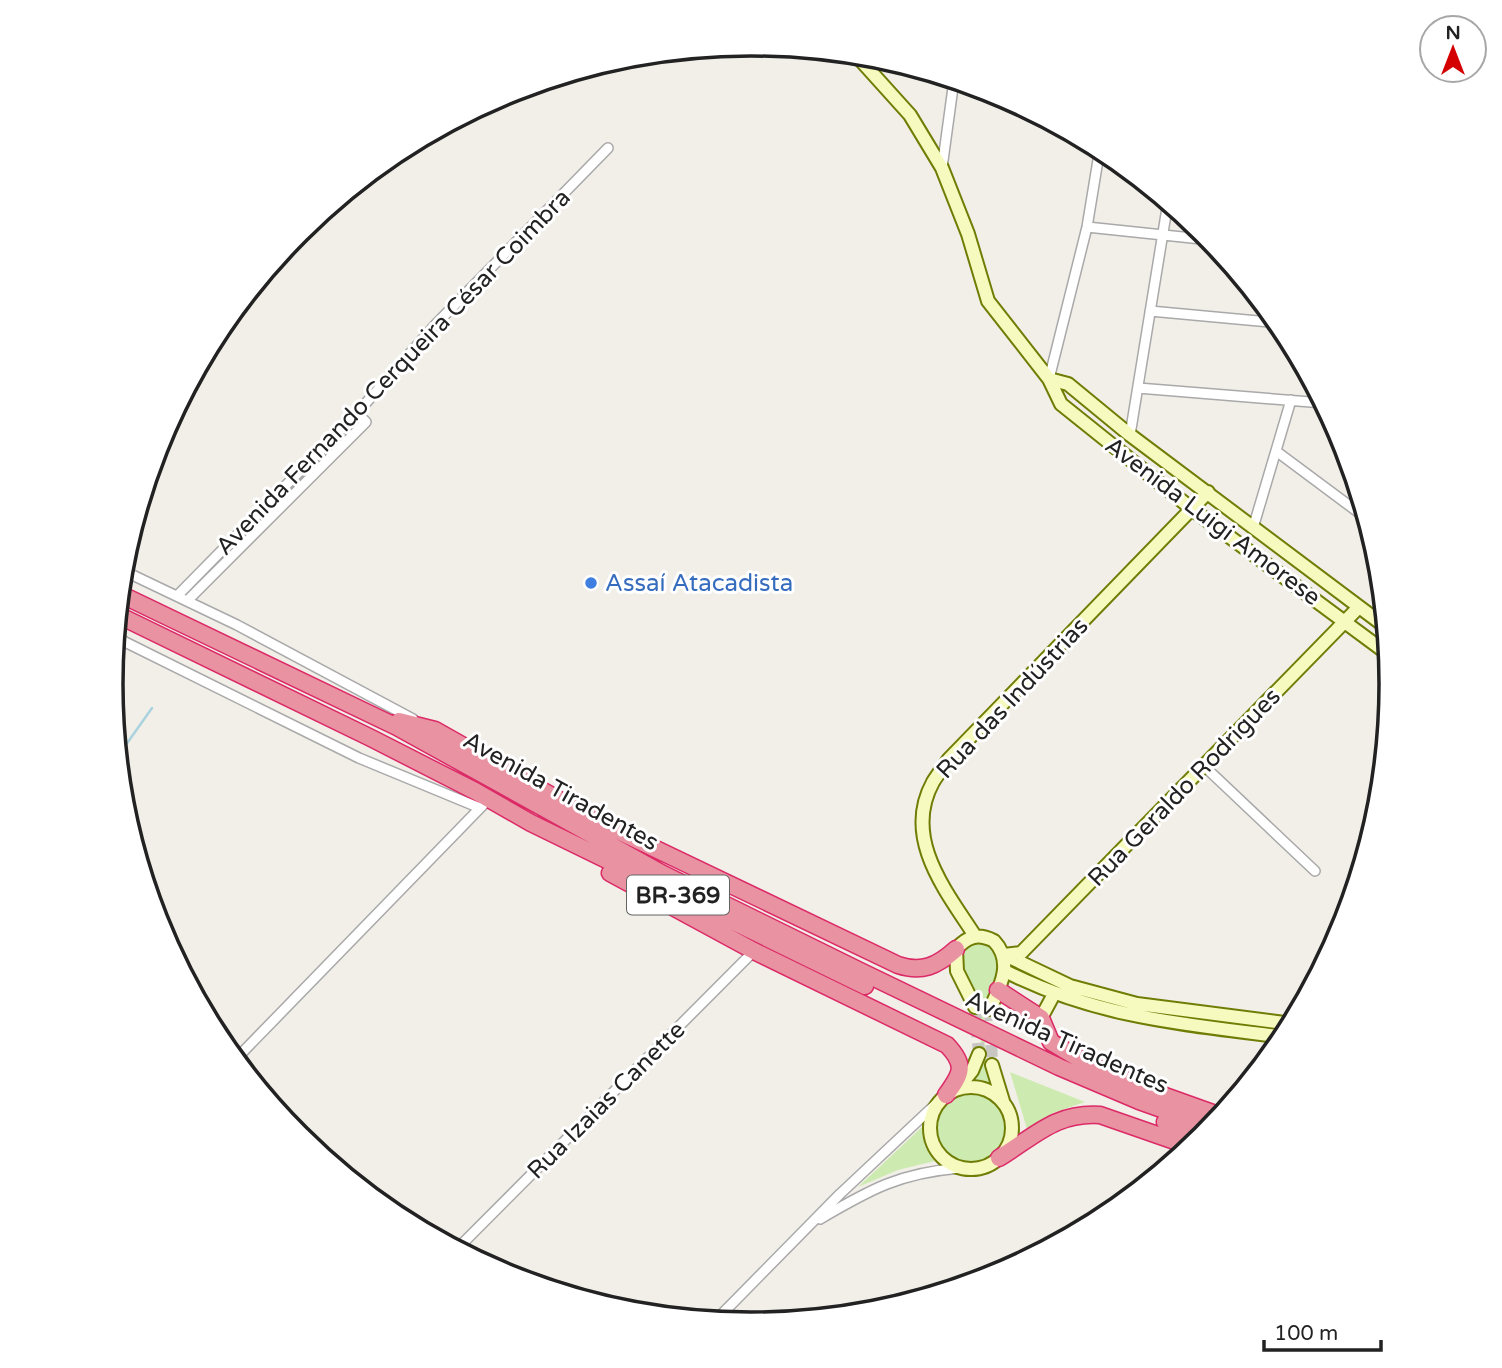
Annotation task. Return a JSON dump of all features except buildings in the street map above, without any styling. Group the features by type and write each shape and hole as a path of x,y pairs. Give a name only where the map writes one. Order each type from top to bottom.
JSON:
{"highway":[{"name":"Avenida Tiradentes","path":"129,598 397,727 663,874 1059,1067 1139,1101 1200,1123"},
{"name":"Avenida Tiradentes","path":"126,619 371,738 485,804 531,823 761,936 1103,1098 1191,1131"},
{"path":"126,623 160,635"},
{"path":"369,715 435,730 591,818 898,965 910,969 933,967 956,949"},
{"path":"591,818 663,874"},
{"path":"531,823 578,856 754,951 947,1045 958,1057 960,1069 959,1076 947,1095"},
{"path":"998,990 1041,1018 1051,1042 1091,1066 1210,1112"},
{"path":"999,1158 1051,1124 1073,1115 1100,1115 1179,1143"}],"street":[{"name":"Avenida Luigi Amorese","path":"866,67 910,115 942,168 968,234 988,301 1049,379 1061,404 1192,509 1378,646"},
{"path":"942,168 953,89"},
{"name":"Avenida Fernando Cerqueira César Coimbra","path":"178,595 357,414 436,324 608,148"},
{"path":"1049,379 1087,227 1098,161"},
{"path":"1130,435 1166,213"},
{"path":"1087,227 1194,239"},
{"path":"1150,311 1263,322"},
{"name":"Avenida Luigi Amorese","path":"1049,379 1069,384 1130,435 1376,619"},
{"path":"1138,388 1312,402"},
{"path":"1253,528 1291,400"},
{"path":"188,600 366,422 357,414"},
{"path":"1276,451 1354,509"},
{"name":"Rua das Indústrias","path":"975,936 940,882 927,854 923,817 933,783 949,759 1208,492"},
{"path":"133,575 188,600 435,730"},
{"name":"Rua Geraldo Rodrigues","path":"1004,955 1021,953 1359,607"},
{"path":"124,641 359,758 485,804 243,1052"},
{"path":"1204,766 1315,871"},
{"path":"975,1007 957,971 956,949 966,939 975,936 994,941 1004,955 1070,986 1148,1005 1280,1022"},
{"name":"Rua Izaias Canette","path":"464,1242 754,951"},
{"path":"990,1009 1005,971 1004,955"},
{"path":"1005,971 1054,994 1094,1007 1138,1017 1271,1035"},
{"path":"1041,1018 1054,994"},
{"path":"1138,1017 1148,1005"},
{"path":"725,1311 840,1194 972,1071 979,1054"},
{"path":"810,1226 861,1195 890,1182 925,1171 981,1168 999,1158 1009,1146 1013,1131 1011,1115 1003,1101 992,1065"},
{"path":"960,1168 945,1160 932,1141 930,1125 947,1095 983,1088 1003,1101"}],"green space":[{"path":"983,942 993,948 1000,963 984,1016 990,1083 972,1078 982,1057 978,1002 964,974 961,956 966,947"},
{"path":"1010,1072 1085,1102 1053,1113 1027,1129"},
{"path":"978,1092 991,1098 1000,1107 1004,1113 1004,1141 996,1152 985,1160 964,1162 946,1152 938,1141 936,1120 946,1102 957,1094"},
{"path":"922,1127 925,1147 935,1161 898,1170 858,1187"}],"waterway":[{"path":"126,745 152,708"}],"tunnel":[{"path":"975,1007 979,1054"},
{"path":"990,1009 992,1065"}],"place":[{"name":"Assaí Atacadista","path":"591,583"}]}
